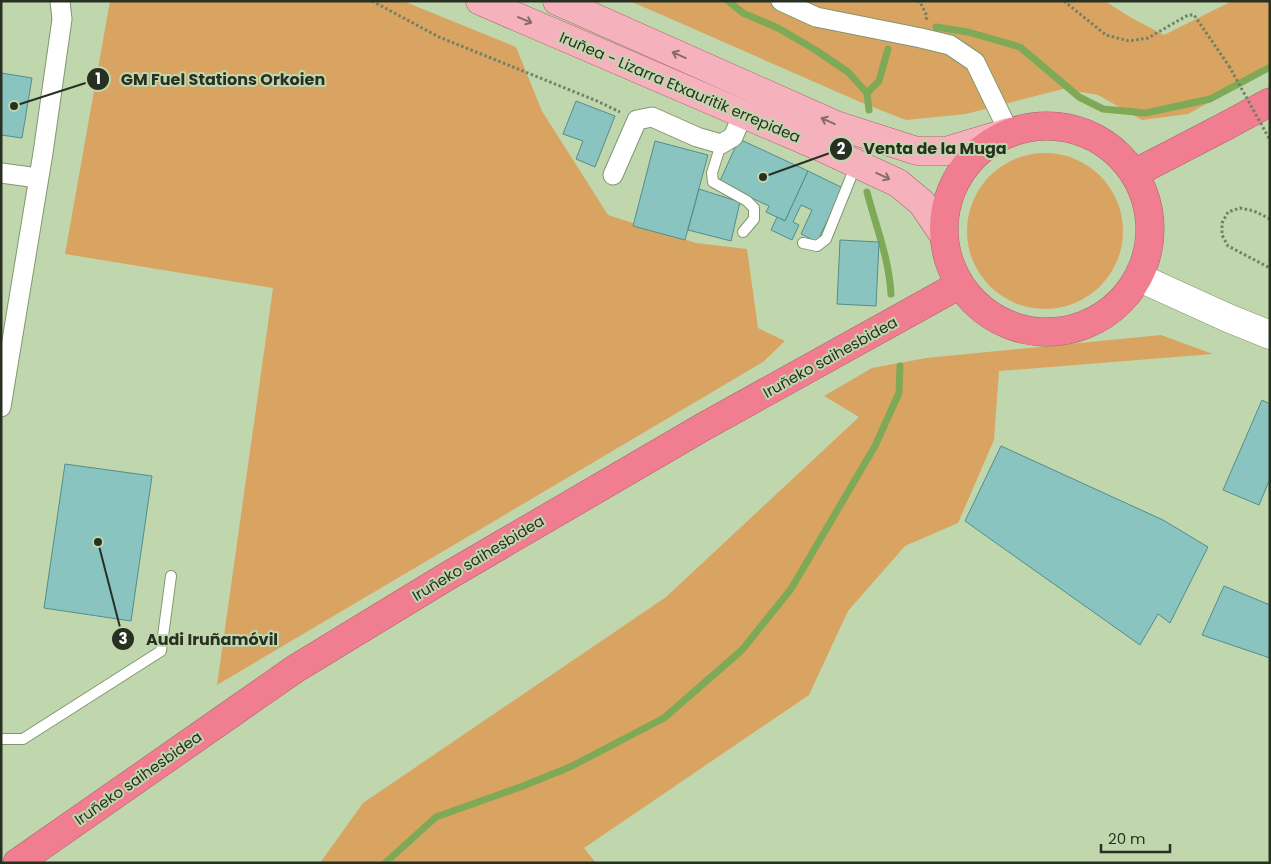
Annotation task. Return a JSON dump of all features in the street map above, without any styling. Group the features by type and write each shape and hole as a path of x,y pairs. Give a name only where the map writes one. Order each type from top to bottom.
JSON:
{"highway":[{"path":"1135,173 1270,102"},
{"path":"1044,125 1079,130 1111,147 1135,173 1147,199 1151,227 1148,255 1140,278 1115,308 1084,326 1050,333 1014,328 983,312 959,286 947,260 942,234 946,202 959,173 981,148 1009,132 1044,125"},
{"name":"Iruñeko saihesbidea","path":"17,863 295,669 446,577 703,427 959,286"}],"main road":[{"name":"Iruñea - Lizarra Etxauritik errepidea","path":"480,1 854,162 898,183 922,203 942,234"},
{"name":"Iruñea - Lizarra Etxauritik errepidea","path":"557,1 836,125 917,151 946,151 1009,132"}],"street":[{"path":"1,407 62,19 60,1"},
{"path":"781,1 816,17 950,45 975,62 1009,132"},
{"path":"613,175 637,120 652,117 697,137 721,144 733,137 743,114"},
{"path":"1,173 38,178"},
{"path":"1140,278 1270,335"}],"lane":[{"path":"721,144 712,173 713,182 747,201 754,208 754,219 743,232"},
{"path":"803,243 817,246 826,239 851,177 854,162"},
{"path":"1,739 23,739 161,651 171,576"}],"path":[{"path":"372,1 439,38 597,101 637,120"},
{"path":"917,1 920,2 927,16 924,27"},
{"path":"1064,1 1106,35 1129,41 1148,38 1188,15 1194,15 1229,66 1270,140"},
{"path":"1270,219 1254,211 1240,208 1228,212 1222,223 1222,235 1228,246 1270,268"}],"shaded area":[{"path":"110,1 403,1 516,47 542,111 608,215 696,243 747,249 758,328 785,341 763,362 217,685 273,288 65,254"},
{"path":"630,1 1105,1 1164,35 1232,1 1270,1 1270,69 1188,114 1142,120 1098,95 1063,89 966,114 906,120 860,102"},
{"path":"1045,153 1075,159 1088,166 1100,176 1110,188 1117,201 1123,231 1117,261 1110,274 1100,286 1088,296 1075,303 1045,309 1015,303 1002,296 990,286 980,274 973,261 967,231 973,201 980,188 990,176 1002,166 1015,159"},
{"path":"1161,335 1213,354 999,371 994,440 958,523 905,546 848,611 809,695 584,848 596,863 320,863 363,803 666,597 859,417 824,396 872,368 926,358"}],"building":[{"path":"1,73 32,78 22,138 1,135"},
{"path":"576,101 615,116 595,167 576,159 583,141 563,134"},
{"path":"739,139 808,171 785,221 766,212 769,206 719,183"},
{"path":"655,141 708,155 685,240 633,226"},
{"path":"808,171 843,188 817,242 801,234 812,210 801,205 793,222 799,225 792,240 771,230 777,217 785,221"},
{"path":"699,189 740,202 731,241 688,230"},
{"path":"840,240 879,242 876,306 837,304"},
{"path":"1262,400 1270,404 1270,479 1259,505 1223,490"},
{"path":"1001,446 1163,520 1208,547 1170,623 1158,614 1140,645 965,521"},
{"path":"65,464 152,476 131,621 44,608"},
{"path":"1224,586 1270,605 1270,658 1202,635"}],"waterway":[{"path":"728,1 743,13 778,28 848,72 867,93 869,110"},
{"path":"936,27 968,32 1020,47 1079,97 1103,109 1146,113 1210,99 1270,67"},
{"path":"867,93 879,81 888,49"},
{"path":"867,192 885,255 891,294"},
{"path":"385,863 436,817 570,767 664,718 742,650 791,589 875,446 899,393 900,366"}],"place":[{"name":"GM Fuel Stations Orkoien","path":"14,106"},
{"name":"Venta de la Muga","path":"763,177"},
{"name":"Audi Iruñamóvil","path":"98,542"}]}
